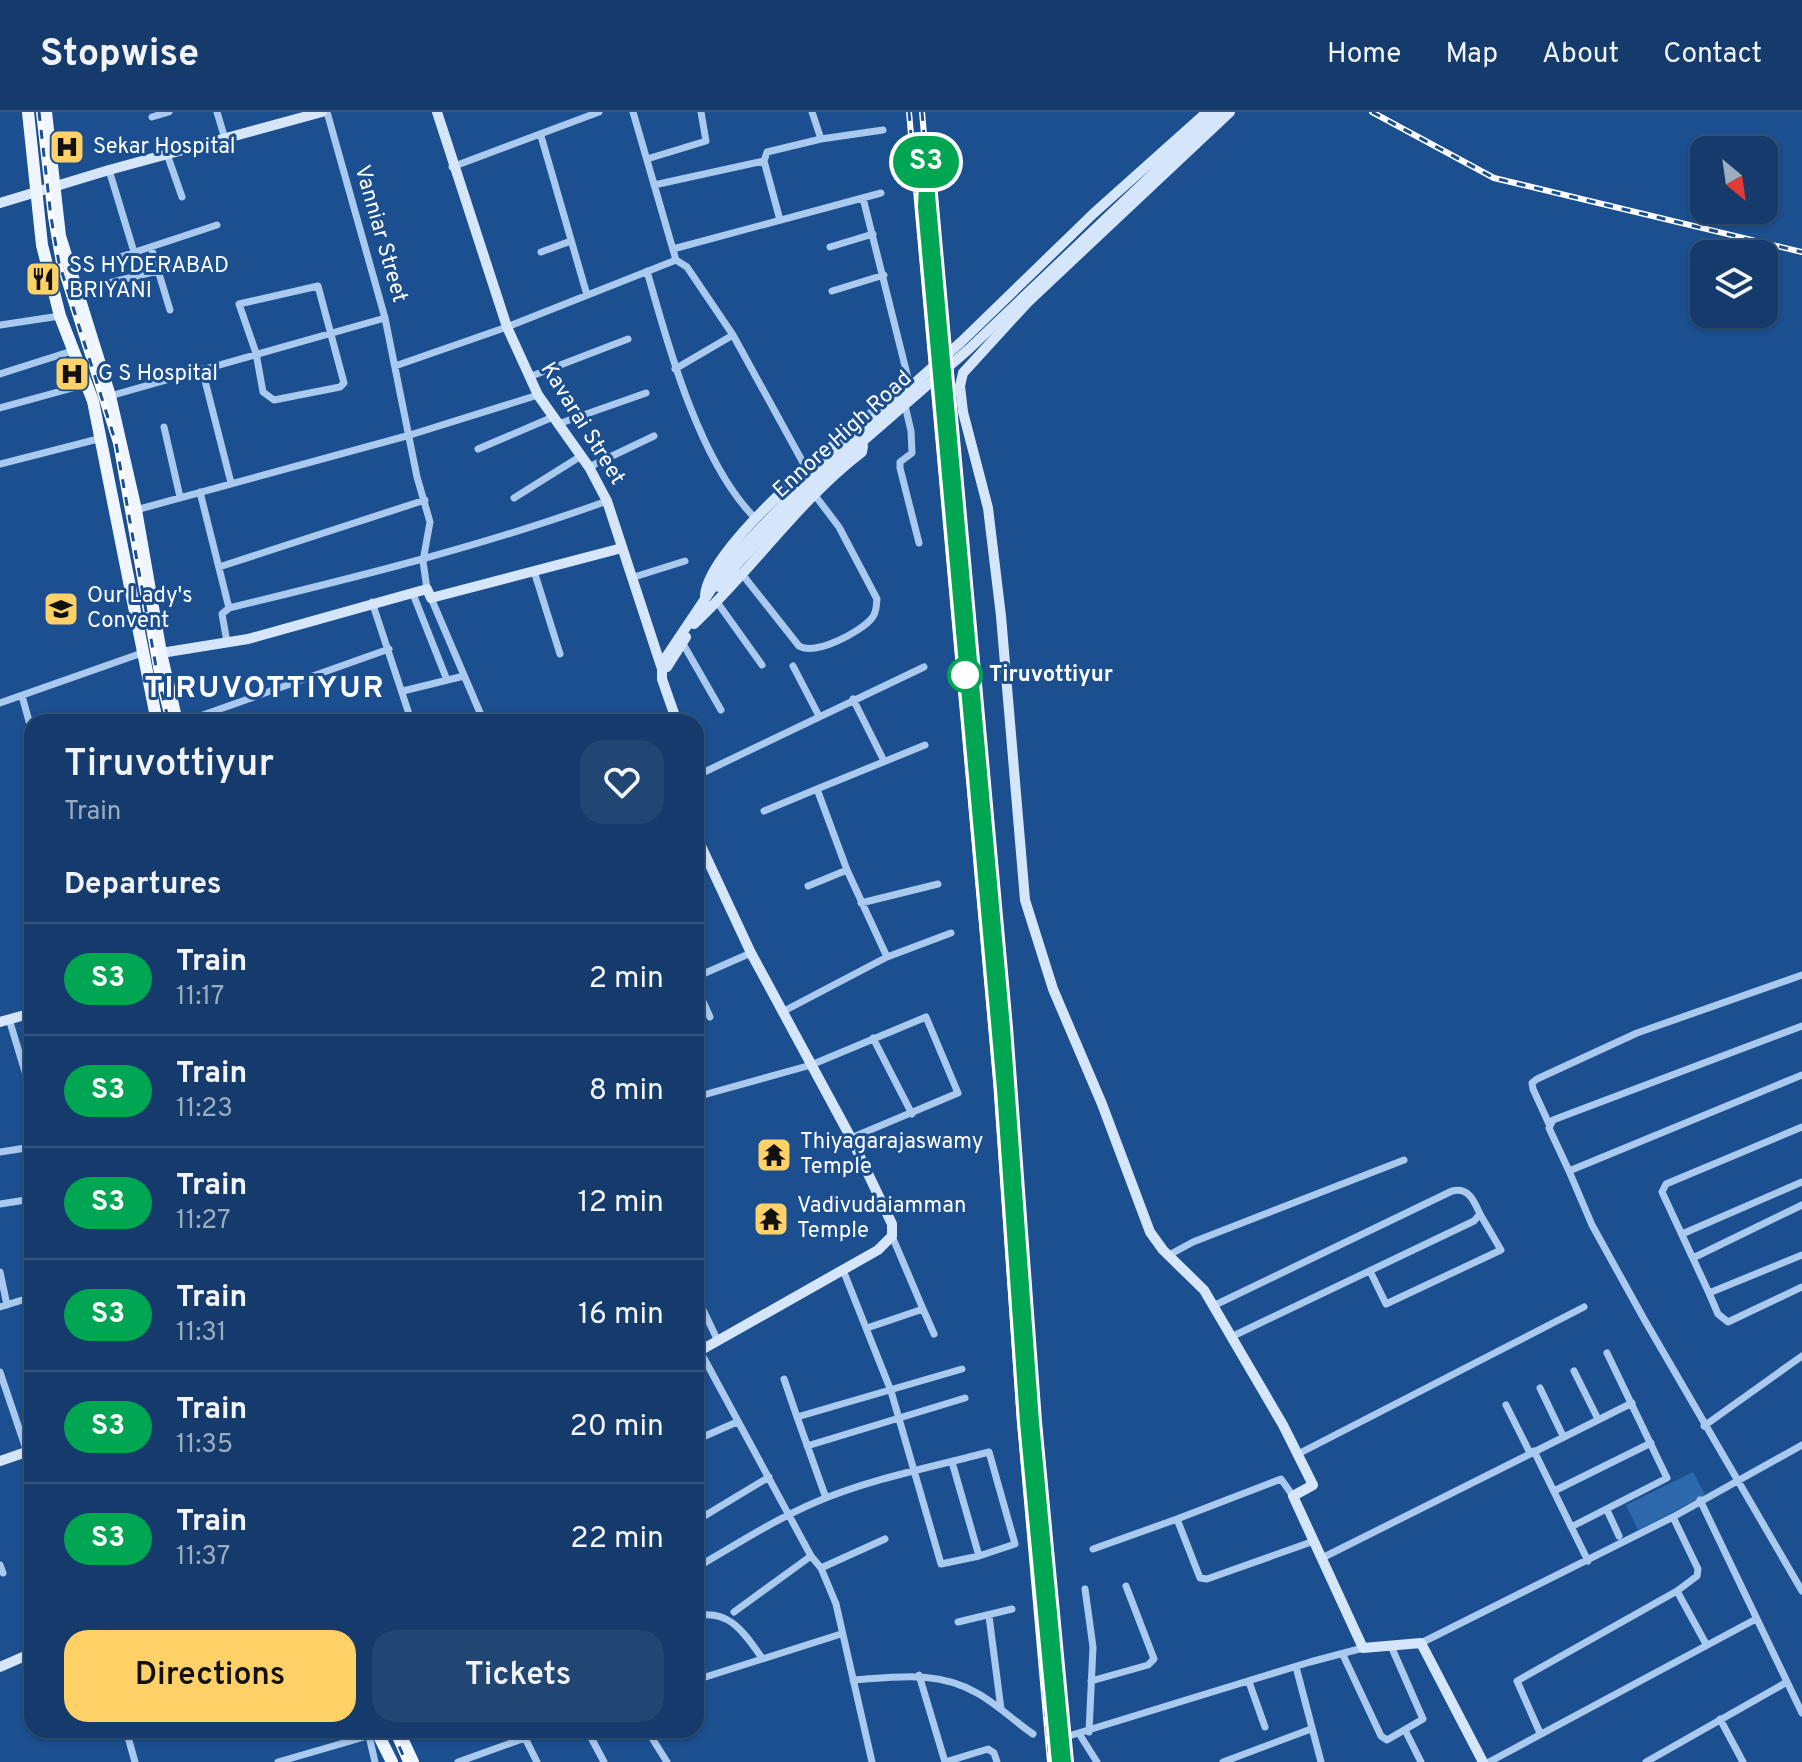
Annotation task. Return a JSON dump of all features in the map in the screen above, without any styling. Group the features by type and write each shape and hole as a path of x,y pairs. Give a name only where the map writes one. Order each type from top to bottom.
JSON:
{"main road":[{"path":"28,112 42,245 60,316 87,384 101,434 155,714"},
{"path":"46,112 60,236 110,396 136,510 175,714"},
{"path":"101,434 117,426"},
{"path":"377,1738 392,1762"},
{"path":"402,1738 413,1762"}],"street":[{"path":"152,117 169,112"},
{"path":"217,112 225,139"},
{"path":"0,203 325,112"},
{"name":"Vanniar Street","path":"325,112 385,318 417,477 430,522 423,561 429,593 481,714"},
{"name":"Kavarai Street","path":"437,112 452,167 507,327 538,395 589,467 607,501 663,671"},
{"path":"452,167 599,112"},
{"path":"633,112 676,260 687,267 733,335 806,468"},
{"path":"647,159 706,141 701,112"},
{"path":"812,112 821,139"},
{"name":"Ennore High Road","path":"663,671 738,565 814,472 951,351 1094,213 1207,112"},
{"name":"Ennore High Road","path":"663,671 667,652 705,596 809,488 969,349 1218,112"},
{"path":"1230,112 1016,313 971,362 963,373 960,386 963,412 988,508 1001,616 1025,900 1053,989 1102,1104 1145,1222 1155,1241 1195,1279 1213,1306 1313,1485 1293,1496"},
{"path":"780,220 764,161 767,152 821,139 883,130"},
{"path":"541,136 587,295"},
{"path":"167,154 182,197"},
{"path":"654,185 764,161"},
{"path":"109,170 134,252"},
{"path":"673,249 881,193"},
{"path":"705,596 708,580 756,519 806,468 901,387 908,374 863,198"},
{"path":"117,258 217,225"},
{"path":"830,247 873,234"},
{"path":"541,252 571,241"},
{"path":"151,247 170,310"},
{"path":"395,366 507,327 676,260"},
{"path":"75,291 198,261"},
{"path":"647,271 675,369 709,447 738,499 756,519"},
{"path":"832,291 884,275"},
{"path":"318,286 344,377 340,387 274,400 263,392 256,353 239,304 318,286"},
{"path":"0,325 60,316"},
{"path":"110,396 385,318"},
{"path":"675,369 733,335"},
{"path":"528,377 628,339"},
{"path":"0,374 72,351"},
{"path":"202,369 231,483"},
{"path":"0,408 87,384"},
{"path":"901,387 913,444 912,453 900,462 900,468 919,543"},
{"path":"478,449 556,420 646,393"},
{"path":"136,510 410,435 538,395"},
{"path":"164,427 180,497"},
{"path":"694,624 717,602 738,565 862,452 863,446 852,429"},
{"path":"0,464 101,434"},
{"path":"589,467 654,436"},
{"path":"514,498 581,456"},
{"path":"200,492 229,608"},
{"path":"738,565 806,651 841,639 871,619 876,611 877,599 839,527 814,494"},
{"path":"219,567 425,500"},
{"path":"227,642 222,614 229,608 423,561 515,534 607,501"},
{"path":"161,653 227,642 372,602 534,571 622,548"},
{"path":"631,578 685,561"},
{"path":"534,571 560,654"},
{"path":"413,594 447,680"},
{"path":"372,602 409,714"},
{"path":"717,602 762,665"},
{"path":"682,642 721,710"},
{"path":"206,714 389,649"},
{"path":"0,703 142,653"},
{"path":"793,666 819,716"},
{"path":"704,772 924,667"},
{"path":"663,671 675,714"},
{"path":"403,691 464,676"},
{"path":"22,696 27,714"},
{"path":"853,699 884,761"},
{"path":"764,811 925,745"},
{"path":"817,789 847,870 887,957"},
{"path":"704,852 751,953 890,1216 892,1236 934,1334"},
{"path":"808,886 847,870"},
{"path":"861,903 938,884"},
{"path":"784,1011 887,957 951,933"},
{"path":"704,974 751,953"},
{"path":"1801,978 1637,1033 1532,1083 1592,1225 1704,1426 1799,1576 1802,1591"},
{"path":"704,1004 710,1017"},
{"path":"24,1015 4,1021 24,1074"},
{"path":"704,1095 811,1065 923,1017 929,1019 958,1093 851,1138"},
{"path":"1549,1124 1576,1110 1802,1026"},
{"path":"873,1038 912,1114"},
{"path":"1569,1171 1802,1075"},
{"path":"1802,1127 1666,1184 1662,1192 1718,1314 1728,1322 1802,1287"},
{"path":"0,1152 24,1148"},
{"path":"1169,1255 1193,1242 1404,1160"},
{"path":"1682,1234 1802,1182"},
{"path":"1213,1306 1452,1191 1461,1190 1471,1196 1501,1250 1386,1304 1370,1271"},
{"path":"0,1204 24,1200"},
{"path":"1693,1258 1802,1205"},
{"path":"1231,1337 1474,1221 1480,1214"},
{"path":"704,1348 878,1250 892,1236"},
{"path":"1709,1293 1802,1255"},
{"path":"704,1563 789,1514 826,1498 912,1473 989,1452 1015,1544 941,1564 912,1473 891,1391 843,1270"},
{"path":"0,1272 4,1306 24,1300"},
{"path":"1298,1454 1584,1307"},
{"path":"867,1328 923,1309"},
{"path":"704,1312 717,1339"},
{"path":"1571,1527 1667,1479 1607,1353"},
{"path":"1704,1426 1802,1356"},
{"path":"704,1363 811,1556 821,1568 836,1604 872,1762"},
{"path":"797,1417 962,1369"},
{"path":"1574,1371 1598,1419"},
{"path":"0,1372 24,1435"},
{"path":"784,1379 826,1498"},
{"path":"1540,1388 1563,1436"},
{"path":"807,1446 965,1398"},
{"path":"1322,1558 1632,1403"},
{"path":"1506,1405 1554,1491 1588,1561"},
{"path":"704,1436 737,1422"},
{"path":"1554,1491 1651,1443"},
{"path":"1081,1734 1363,1648 1421,1643 1673,1517 1802,1445"},
{"path":"0,1461 24,1453"},
{"path":"952,1462 979,1556"},
{"path":"704,1516 769,1477"},
{"path":"1093,1549 1281,1479 1293,1496 1363,1648"},
{"path":"1700,1500 1802,1713"},
{"path":"1607,1510 1619,1536"},
{"path":"1540,1733 1517,1681 1677,1591 1697,1576 1698,1569 1673,1517"},
{"path":"1177,1519 1200,1578 1204,1579 1314,1541"},
{"path":"821,1568 885,1539"},
{"path":"734,1612 811,1556"},
{"path":"1091,1681 1148,1665 1154,1659 1126,1586"},
{"path":"1085,1589 1091,1627 1091,1681 1081,1734 1097,1762"},
{"path":"1677,1591 1706,1644"},
{"path":"958,1622 1012,1609"},
{"path":"704,1614 726,1616 762,1658"},
{"path":"989,1616 1001,1709"},
{"path":"1489,1762 1756,1619"},
{"path":"704,1677 841,1634"},
{"path":"1421,1643 1483,1762"},
{"path":"1343,1655 1383,1739 1423,1719 1391,1646"},
{"path":"1,1662 24,1655"},
{"path":"1296,1667 1321,1762"},
{"path":"853,1680 919,1675 944,1679 975,1692 1033,1734"},
{"path":"919,1675 945,1762 988,1749 994,1753 997,1762"},
{"path":"1249,1682 1265,1727"},
{"path":"1646,1762 1787,1682"},
{"path":"1720,1719 1743,1762"},
{"path":"1223,1762 1311,1729"},
{"path":"1405,1730 1421,1762"},
{"path":"128,1738 135,1762"},
{"path":"278,1762 357,1738"},
{"path":"374,1738 375,1762"},
{"path":"458,1762 525,1738 537,1762"},
{"path":"591,1738 604,1762"},
{"path":"652,1738 667,1762"}],"shaded area":[{"path":"1693,1472 1705,1495 1638,1530 1626,1505"}],"railway":[{"path":"39,112 59,263 116,443 167,714"},
{"path":"909,112 996,1081 1020,1422 1050,1762"},
{"path":"922,112 1010,1088 1033,1422 1065,1762"},
{"path":"1372,112 1494,178 1802,252"},
{"path":"396,1738 406,1762"}],"train":[{"name":"S3","path":"1058,1762 1026,1422 1003,1089 924,207 926,161 1010,1088 1033,1422 1065,1762"}],"place":[{"name":"Sekar Hospital","path":"67,147"},
{"name":"SS HYDERABAD BRIYANI","path":"43,279"},
{"name":"G S Hospital","path":"72,374"},
{"name":"Our Lady's Convent","path":"61,609"},
{"name":"Tiruvottiyur","path":"965,675"},
{"name":"Thiyagarajaswamy Temple","path":"774,1155"},
{"name":"Vadivudaiamman Temple","path":"771,1219"}],"district":[{"name":"TIRUVOTTIYUR","path":"265,689"}]}
